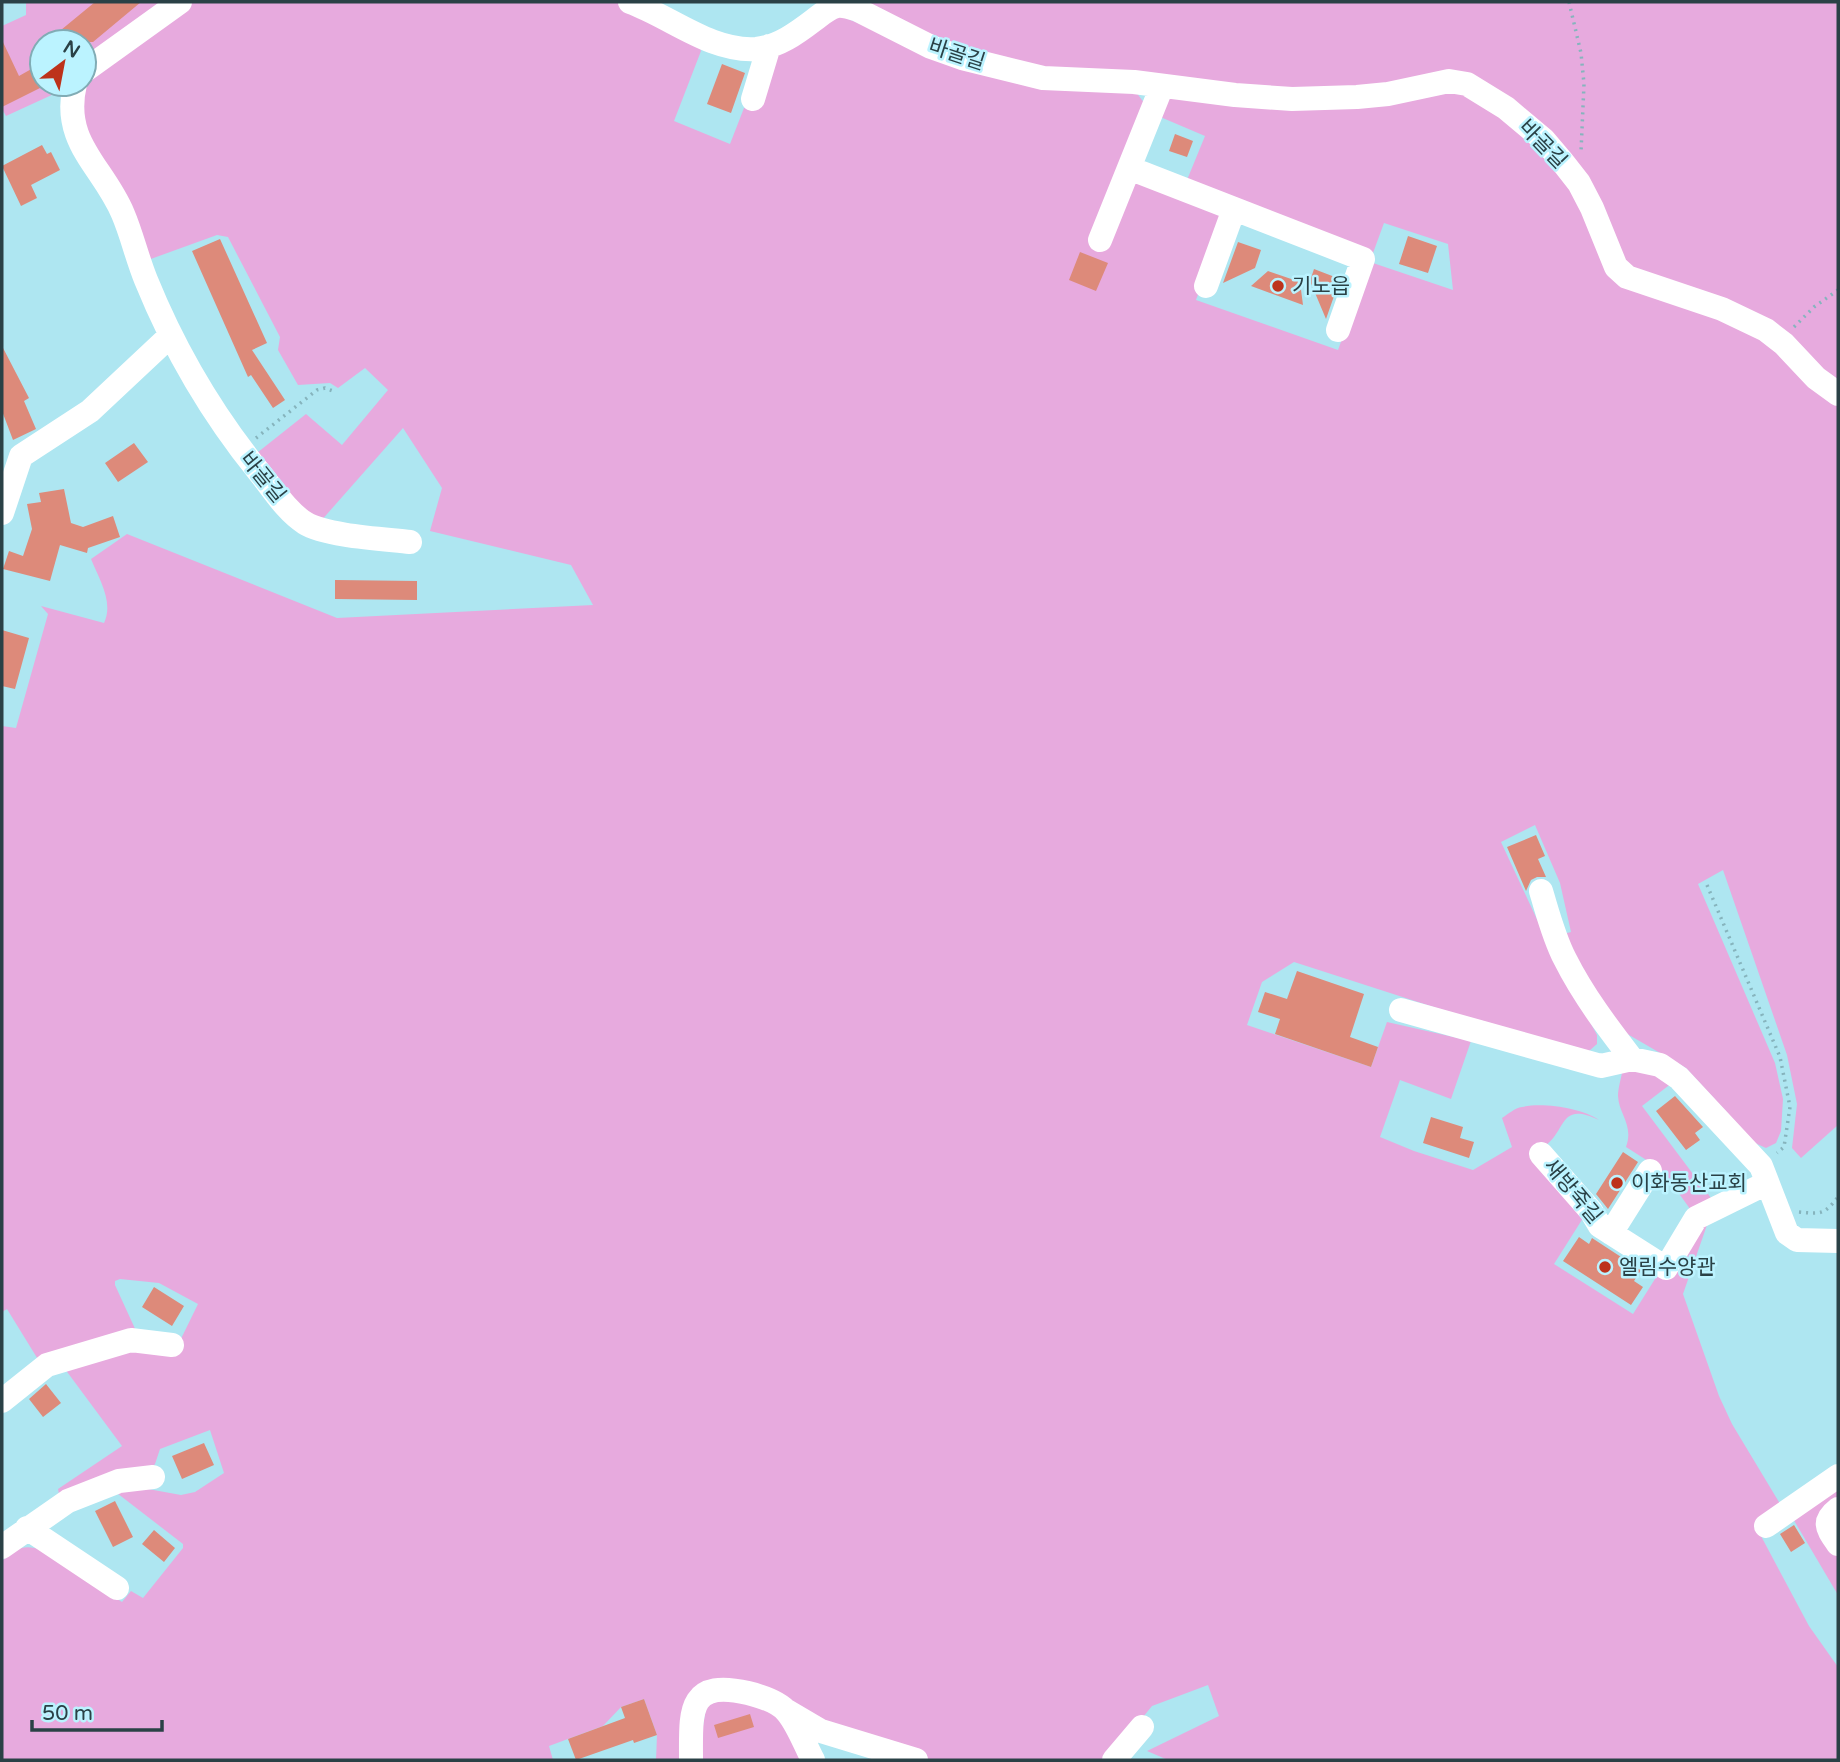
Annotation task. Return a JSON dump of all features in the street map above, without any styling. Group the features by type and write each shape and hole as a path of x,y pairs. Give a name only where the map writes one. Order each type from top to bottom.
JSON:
{"lane":[{"path":"98,61 180,2"},
{"name":"바골길","path":"630,2 725,45 744,49 769,46 787,39 827,10 837,6 858,10 931,47 1043,78 1134,82 1235,95 1324,99 1388,94 1449,81 1467,84 1506,108 1552,150 1579,183 1616,267 1627,277 1722,309 1766,330 1784,344 1816,378 1838,394"},
{"path":"753,99 769,46"},
{"path":"1100,240 1162,86"},
{"name":"바골길","path":"73,98 72,109 77,138 123,213 146,281 170,336 217,418 241,450 288,508 306,524 323,530 410,542"},
{"path":"1129,167 1363,259 1338,330"},
{"path":"1206,286 1234,209"},
{"path":"2,513 12,453 90,411 170,336"},
{"path":"1541,891 1553,932 1565,959 1599,1016 1632,1059"},
{"path":"1401,1010 1601,1066 1632,1059 1661,1065 1679,1078 1764,1175 1787,1233 1797,1240 1838,1241"},
{"name":"새방죽길","path":"1541,1154 1591,1211 1600,1226 1667,1268 1696,1219 1764,1175"},
{"path":"1611,1233 1650,1171"},
{"path":"2,1401 47,1365 131,1340 172,1345"},
{"path":"1766,1525 1838,1476"},
{"path":"2,1546 68,1501 119,1481 153,1477"},
{"path":"1838,1509 1829,1517 1827,1523 1838,1544"},
{"path":"27,1528 117,1588"},
{"path":"691,1760 695,1711 702,1694 722,1688 751,1693 821,1731 916,1760"},
{"path":"786,1710 813,1760"},
{"path":"1114,1760 1142,1727"}],"path":[{"path":"1569,2 1584,84 1579,183"},
{"path":"1784,344 1794,327 1814,307 1838,290"},
{"path":"241,450 317,390 325,387 333,391"},
{"path":"1707,885 1780,1057 1790,1107 1784,1147 1764,1175"},
{"path":"1781,1218 1800,1212 1821,1213 1830,1208 1838,1197"}],"shaded area":[{"path":"26,2 172,2 98,55 98,28 28,28 28,98 45,98 6,116 2,109 2,26 26,15"},
{"path":"187,2 615,2 654,16 697,39 701,51 674,121 730,144 744,108 756,109 772,54 832,13 921,47 1136,92 1145,104 1134,179 1228,214 1196,300 1338,350 1370,262 1453,290 1448,244 1384,223 1373,253 1187,180 1205,136 1158,116 1168,97 1466,88 1561,166 1606,259 1764,334 1838,400 1838,1125 1801,1158 1792,1148 1797,1104 1787,1055 1723,870 1698,884 1775,1063 1783,1099 1781,1131 1776,1143 1766,1148 1755,1143 1686,1068 1617,1028 1563,934 1571,932 1560,883 1535,825 1501,842 1548,943 1597,1035 1597,1044 1589,1051 1573,1052 1294,962 1262,982 1247,1025 1371,1067 1387,1022 1471,1041 1451,1099 1400,1080 1380,1137 1473,1170 1512,1147 1502,1118 1517,1109 1540,1105 1562,1107 1583,1112 1599,1120 1586,1115 1570,1116 1552,1140 1529,1153 1585,1215 1554,1264 1633,1314 1660,1271 1696,1225 1707,1225 1683,1294 1719,1396 1732,1424 1782,1507 1761,1536 1809,1626 1838,1667 1838,1760 1168,1760 1147,1751 1219,1716 1208,1685 1152,1706 1108,1760 928,1760 822,1727 710,1685 686,1760 656,1760 657,1735 644,1699 621,1707 603,1726 549,1746 553,1760 2,1760 2,1561 21,1548 43,1550 122,1602 131,1591 143,1598 183,1548 183,1544 113,1490 148,1489 181,1495 195,1492 224,1473 210,1430 160,1449 155,1464 149,1471 60,1499 58,1489 122,1446 62,1365 128,1346 175,1351 198,1304 159,1283 120,1279 115,1281 115,1285 137,1333 39,1361 7,1309 2,1312 2,726 16,728 48,614 41,606 104,623 107,615 106,599 91,559 127,534 337,618 593,605 571,565 430,531 442,488 403,428 320,522 309,518 253,456 306,414 342,445 388,390 365,368 338,388 330,383 298,385 278,350 280,337 228,237 217,235 148,260 81,130 81,98 98,98 98,71"},
{"path":"849,2 1838,2 1838,383 1623,263 1587,185 1487,89 1335,93 1019,68"},
{"path":"1632,1065 1672,1083 1642,1106 1711,1198 1693,1213 1662,1170 1626,1147 1628,1132 1618,1093 1623,1067"},
{"path":"1838,1487 1838,1595 1792,1517"},
{"path":"708,1697 774,1708 809,1760 697,1760"}],"building":[{"path":"95,2 141,2 98,38 98,28 63,28"},
{"path":"2,40 19,76 28,71 28,94 2,107"},
{"path":"722,64 745,73 731,113 707,104"},
{"path":"1175,134 1193,141 1187,157 1169,151"},
{"path":"42,145 47,154 51,152 60,170 31,185 37,198 21,206 2,166"},
{"path":"1408,236 1437,246 1428,273 1399,264"},
{"path":"220,239 267,343 252,350 285,400 273,408 251,375 248,377 192,251"},
{"path":"1238,242 1261,250 1255,268 1223,283"},
{"path":"1080,252 1108,263 1096,291 1069,280"},
{"path":"1314,269 1340,279 1326,319 1310,281"},
{"path":"1268,271 1300,282 1303,305 1251,286"},
{"path":"2,346 29,398 24,401 36,429 13,440 2,411"},
{"path":"134,443 148,462 118,482 105,463"},
{"path":"64,489 71,523 83,527 113,516 120,537 88,548 87,553 60,545 50,581 3,569 9,551 23,556 32,529 27,504 41,502 39,493"},
{"path":"335,580 417,581 417,600 335,599"},
{"path":"2,630 29,638 15,689 2,686"},
{"path":"1536,835 1545,856 1538,859 1546,877 1531,880 1526,891 1507,847"},
{"path":"1297,971 1364,994 1350,1037 1378,1047 1371,1067 1275,1034 1280,1019 1258,1012 1265,992 1287,999"},
{"path":"1675,1096 1703,1127 1695,1133 1700,1140 1686,1150 1656,1111"},
{"path":"1431,1117 1463,1127 1460,1138 1474,1142 1469,1158 1423,1143"},
{"path":"1623,1152 1638,1162 1608,1209 1596,1194"},
{"path":"1579,1237 1589,1244 1592,1238 1641,1270 1634,1281 1643,1287 1631,1305 1563,1261"},
{"path":"154,1287 184,1306 172,1326 142,1307"},
{"path":"46,1384 61,1403 43,1417 29,1399"},
{"path":"204,1443 214,1465 182,1479 172,1456"},
{"path":"115,1501 133,1537 113,1547 95,1511"},
{"path":"1794,1525 1805,1543 1791,1552 1780,1534"},
{"path":"154,1530 175,1548 164,1562 142,1544"},
{"path":"644,1699 657,1735 634,1743 633,1740 576,1760 568,1739 625,1718 621,1707"},
{"path":"750,1714 754,1727 718,1738 714,1725"}],"place":[{"name":"기노읍","path":"1278,286"},
{"name":"이화동산교회","path":"1617,1183"},
{"name":"엘림수양관","path":"1605,1267"}]}
